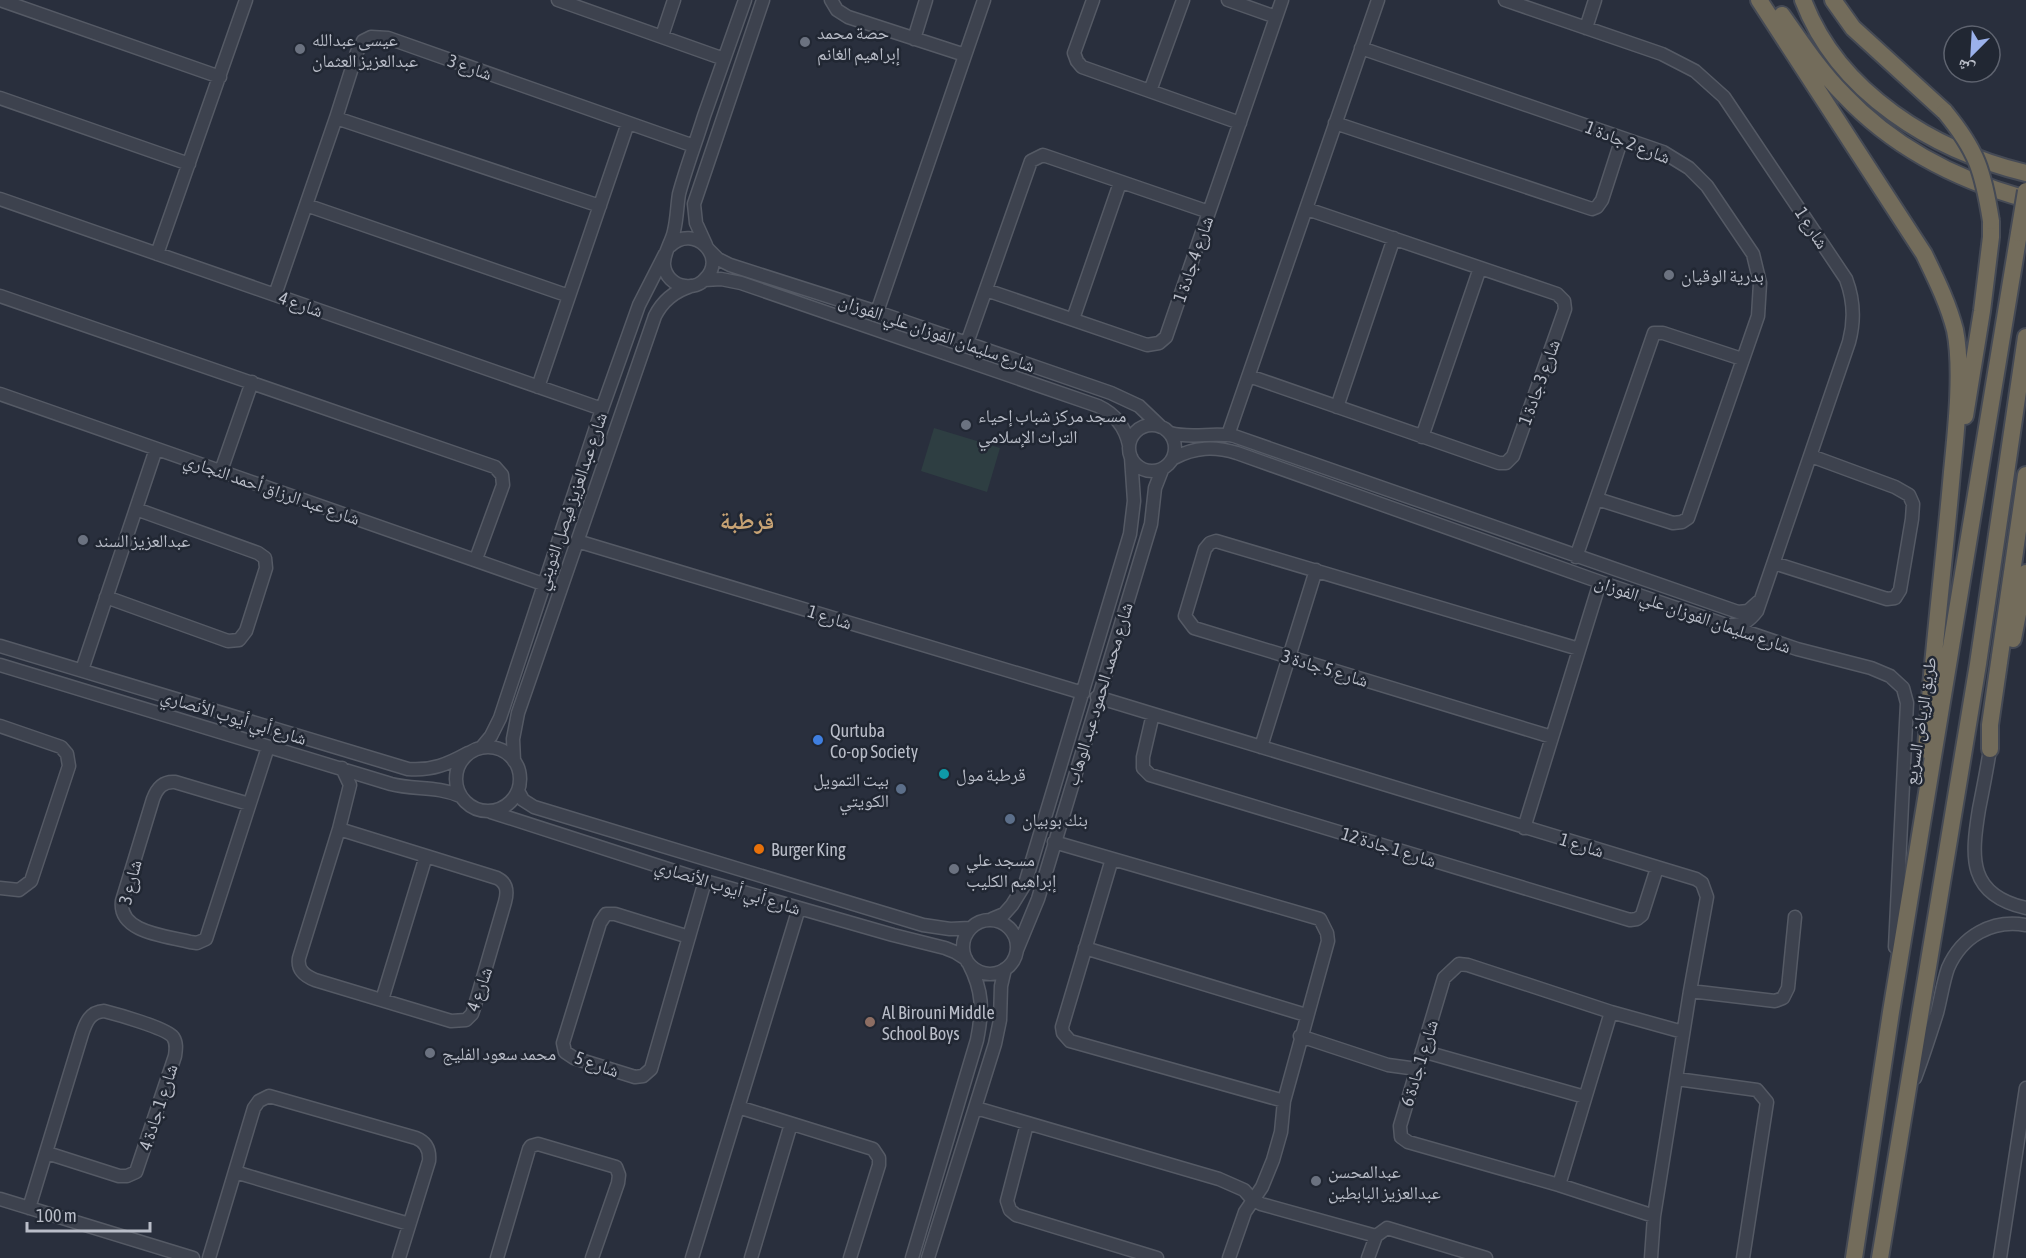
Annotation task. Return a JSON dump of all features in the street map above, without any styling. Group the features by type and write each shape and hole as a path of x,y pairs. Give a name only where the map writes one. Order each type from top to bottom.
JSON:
{"highway":[{"path":"1759,0 1924,254 1944,296 1955,332 1956,431 1929,692 1919,850"},
{"path":"1770,0 1816,62 1843,94 1874,124 1909,150 1948,171 1994,190 2026,199"},
{"path":"1803,0 1821,35 1854,79 1896,116 1917,131 1951,149 2003,168 2026,173"},
{"path":"1833,0 1853,28 1945,112 1964,135 1978,163 1986,193 1991,237 1982,311 1949,510"},
{"name":"طريق الرياض السريع","path":"1854,1258 2026,191"},
{"path":"1880,1258 1978,664 2026,337"},
{"path":"1978,664 1995,579 2026,465"},
{"path":"1990,749 1990,725 2026,475"},
{"path":"1990,749 2026,573"}],"street":[{"path":"0,0 220,77"},
{"path":"157,254 246,0"},
{"path":"558,0 572,2 724,59"},
{"path":"662,36 674,0"},
{"name":"شارع عبدالعزيز فيصل الثويني","path":"481,748 488,741 498,723 602,409 642,297 667,250 694,146 745,0"},
{"path":"707,248 699,241 690,238 681,239 667,250 664,263 668,276 678,284 691,286 705,280 712,267 712,257 696,224 694,204 764,0"},
{"path":"831,0 837,10 845,15 965,55"},
{"path":"914,39 926,0"},
{"path":"877,312 984,0"},
{"path":"1093,0 1074,52 1077,61 1085,69 1240,123"},
{"path":"1150,91 1184,0"},
{"path":"1228,0 1276,17"},
{"name":"شارع 4 جادة 1","path":"986,290 1147,345 1159,343 1166,337 1282,0"},
{"path":"1228,435 1378,0"},
{"name":"شارع 1","path":"1505,0 1674,59 1695,71 1715,87 1733,108 1845,279 1852,302 1851,332 1757,611 1744,624 1735,626 1720,623"},
{"path":"1586,28 1595,0"},
{"name":"شارع 3","path":"275,295 358,48 363,41 376,36 388,38 694,146"},
{"name":"شارع 2 جادة 1","path":"1361,48 1663,152 1689,168 1707,186 1753,254 1760,283 1758,316 1688,518 1682,522 1672,523 1597,499"},
{"path":"0,98 189,164"},
{"path":"336,118 600,206"},
{"path":"538,387 628,123"},
{"path":"1335,123 1592,209 1597,207 1602,200 1622,138"},
{"path":"967,343 1031,161 1043,155 1209,212"},
{"path":"1073,319 1120,183"},
{"name":"شارع 4","path":"0,199 602,409"},
{"path":"306,205 569,296"},
{"name":"شارع 3 جادة 1","path":"1249,376 1422,437 1499,463 1506,463 1513,456 1565,309 1564,301 1557,294 1307,209"},
{"path":"1337,407 1394,238"},
{"name":"شارع سليمان الفوزان علي الفوزان","path":"707,248 718,259 730,265 877,312 1121,397 1139,406 1166,430 1182,436 1228,435 1720,607"},
{"path":"1422,437 1480,268"},
{"name":"شارع سليمان الفوزان علي الفوزان","path":"705,280 734,281 1098,406 1111,413 1121,424 1130,451"},
{"path":"779,296 785,282"},
{"name":"شارع عبدالعزيز فيصل الثويني","path":"514,761 513,739 518,713 655,316 667,299 691,286"},
{"path":"0,296 495,467 502,475 503,485 476,560"},
{"path":"1576,556 1654,333 1663,333 1742,359"},
{"path":"221,471 252,382"},
{"name":"شارع عبد الرزاق أحمد النجاري","path":"0,394 543,584"},
{"path":"1150,425 1166,430 1175,443 1174,458 1162,470 1153,472 1136,465 1130,451 1135,433 1150,425"},
{"name":"شارع سليمان الفوزان علي الفوزان","path":"1174,458 1200,448 1228,450 1720,623 1797,649 1871,668 1890,676 1903,688 1907,703 1892,1012"},
{"path":"82,670 156,449"},
{"name":"شارع محمد الحمود عبد الوهاب","path":"992,919 1004,914 1025,884 1083,693 1132,525 1134,486 1130,451"},
{"path":"1774,563 1887,599 1895,598 1900,590 1912,519 1913,504 1909,495 1895,487 1811,456"},
{"name":"شارع محمد الحمود عبد الوهاب","path":"1017,950 1038,899 1151,524 1155,488 1162,470"},
{"path":"106,597 228,641 239,640 246,631 266,568 265,558 258,553 136,509"},
{"path":"1496,546 1503,540 1503,534 1499,528"},
{"path":"1516,553 1515,543 1523,537"},
{"name":"شارع 1","path":"577,540 1083,693"},
{"name":"شارع 5 جادة 3","path":"1316,570 1216,541 1210,543 1205,549 1185,616 1194,628 1552,737"},
{"path":"1261,747 1316,570 1579,649"},
{"path":"1524,828 1600,582"},
{"path":"1720,607 1743,613 1760,601"},
{"path":"1720,607 1723,612 1720,623"},
{"name":"شارع أبي أيوب الأنصاري","path":"0,646 408,769 425,770 441,767 468,753"},
{"name":"شارع أبي أيوب الأنصاري","path":"1,667 152,710 404,787 439,789 460,796"},
{"path":"152,710 157,710 162,705 161,698 156,694"},
{"name":"شارع 1","path":"1097,697 1702,882 1707,897 1654,1216 1651,1258"},
{"path":"182,720 177,716 176,708 185,703"},
{"name":"شارع 1 جادة 12","path":"1152,714 1143,758 1143,768 1150,775 1630,920 1637,919 1641,915 1657,868"},
{"path":"0,726 61,747 67,754 69,766 31,881 19,891 0,888"},
{"name":"شارع 3","path":"249,804 175,782 165,783 158,788 122,901 122,910 126,919 139,929 190,942 197,943 206,939 268,747"},
{"path":"489,747 501,750 514,761 520,777 518,791 509,804 491,812 472,808 460,796 455,783 456,772 460,761 468,753 489,747"},
{"path":"1905,1102 1926,1050 1947,971 1954,956 1964,942 1978,932 2001,924 2025,925 2022,917 2026,909 1996,897 1984,884 1973,855 1974,837 1990,749"},
{"path":"342,768 350,785 357,778 366,776"},
{"name":"شارع 4","path":"339,829 497,878 506,886 505,902 476,1005 469,1018 457,1022 315,980 306,975 299,966 299,958 339,829 350,785"},
{"name":"شارع أبي أيوب الأنصاري","path":"518,791 523,800 534,807 628,836 923,925 950,929 970,928"},
{"name":"شارع أبي أيوب الأنصاري","path":"491,812 705,881 945,948 955,952 967,962"},
{"path":"624,855 623,846 628,836"},
{"path":"1054,842 1320,919 1327,933 1328,941 1300,1036 1284,1101 1281,1132 1273,1160 1262,1187 1245,1212 1229,1258"},
{"path":"382,1000 426,856"},
{"path":"1112,859 1062,1028 1063,1033 1070,1041 1284,1101"},
{"name":"شارع 5","path":"689,937 615,914 606,914 600,923 563,1043 565,1052 574,1058 634,1077 643,1076 651,1069 689,937 705,881"},
{"path":"692,1258 799,908"},
{"path":"1690,991 1775,1001 1783,998 1788,988 1795,917"},
{"path":"912,1258 948,1141 981,1021 980,990 967,962 963,940 970,928 978,922 992,919 1002,922 1013,932 1017,940 1017,950 1012,963 1005,969 988,974 979,972 967,962"},
{"path":"1085,948 1306,1015"},
{"name":"شارع 1 جادة 6","path":"1654,1216 1559,1185 1408,1142 1401,1137 1400,1126 1444,978 1459,964 1468,964 1683,1032"},
{"path":"928,1258 995,1044 1005,969"},
{"name":"شارع 1 جادة 4","path":"29,1208 82,1034 93,1014 100,1011 110,1012 160,1029 172,1036 176,1043 176,1052 135,1172 127,1176 114,1175 47,1153"},
{"path":"1559,1185 1611,1011"},
{"path":"1300,1036 1388,1065 1417,1069"},
{"path":"1422,1052 1585,1097"},
{"path":"1677,1079 1757,1090 1767,1101 1743,1258"},
{"path":"2000,1258 2026,1088"},
{"path":"208,1258 253,1113 259,1101 265,1096 273,1096 416,1138 425,1143 429,1150 429,1161 399,1258"},
{"path":"738,1107 873,1149 877,1153 879,1165 850,1258"},
{"path":"976,1108 1219,1179 1244,1190 1252,1200 1261,1204 1376,1236"},
{"path":"751,1258 790,1124"},
{"path":"1027,1124 1007,1201 1010,1210 1016,1215 1157,1258"},
{"path":"948,1141 954,1147 963,1146"},
{"path":"497,1258 529,1149 538,1143 616,1167 619,1174 618,1184 592,1258"},
{"path":"941,1163 949,1162 956,1167"},
{"path":"235,1172 409,1224"},
{"path":"0,1199 193,1258"},
{"path":"1368,1258 1376,1236 1382,1230 1392,1229 1486,1258"}],"shaded area":[{"path":"934,428 1000,448 987,492 921,471"}],"place":[{"name":"حصة محمد إبراهيم الغانم","path":"805,42"},
{"name":"عيسى عبدالله عبدالعزيز العثمان","path":"300,49"},
{"name":"بدرية الوقيان","path":"1669,275"},
{"name":"مسجد مركز شباب إحياء التراث الإسلامي","path":"966,425"},
{"name":"عبدالعزيز السند","path":"83,540"},
{"name":"Qurtuba Co-op Society","path":"818,740"},
{"name":"قرطبة مول","path":"944,774"},
{"name":"بيت التمويل الكويتي","path":"901,789"},
{"name":"بنك بوبيان","path":"1010,819"},
{"name":"Burger King","path":"759,849"},
{"name":"مسجد علي إبراهيم الكليب","path":"954,869"},
{"name":"Al Birouni Middle School Boys","path":"870,1022"},
{"name":"محمد سعود الفليج","path":"430,1053"},
{"name":"عبدالمحسن عبدالعزيز البابطين","path":"1316,1181"}],"district":[{"name":"قرطبة","path":"747,520"}]}
